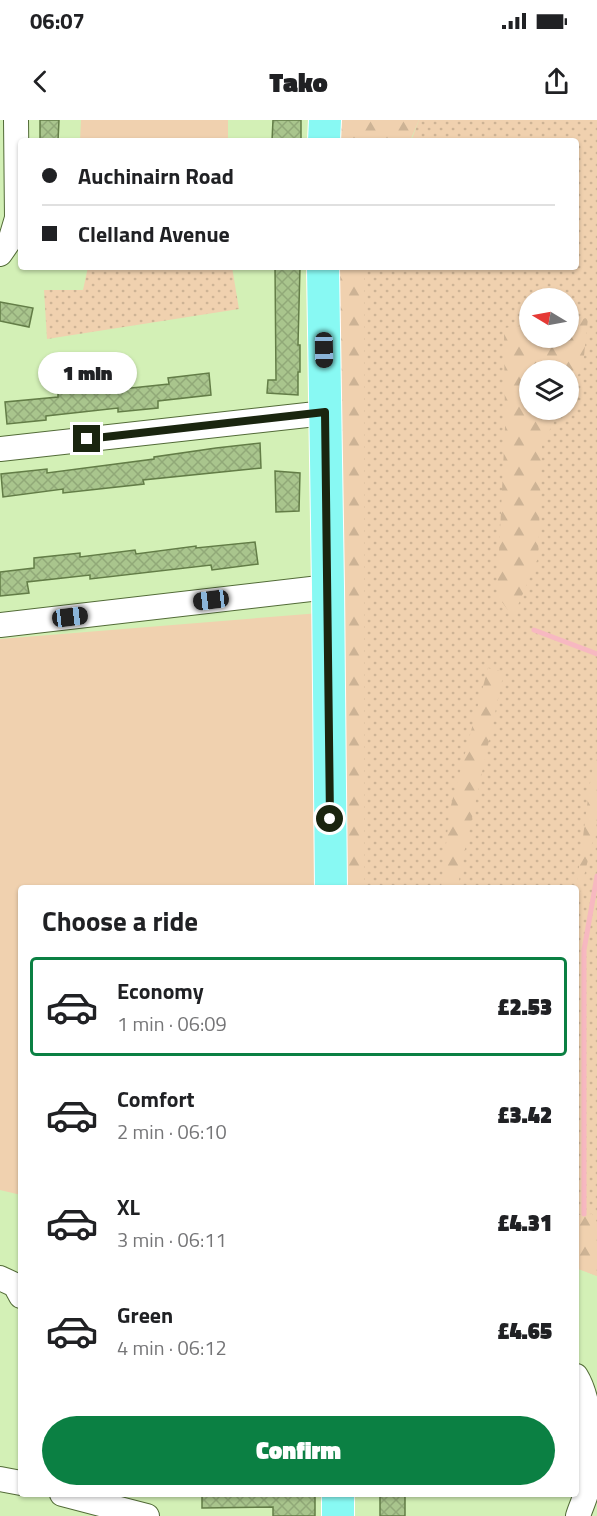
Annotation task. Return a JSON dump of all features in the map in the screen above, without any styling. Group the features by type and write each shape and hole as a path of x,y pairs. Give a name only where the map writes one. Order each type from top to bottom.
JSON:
{"main road":[{"path":"324,138 325,120"},
{"path":"323,270 331,885"},
{"path":"338,1497 338,1516"}],"street":[{"path":"0,254 11,238 17,218 16,120"},
{"path":"0,449 325,412"},
{"path":"0,625 328,587"},
{"path":"0,1278 15,1285 18,1290"},
{"path":"578,1516 593,1488 590,1436 582,1386 579,1381"},
{"path":"0,1479 18,1483"},
{"path":"74,1497 147,1516"}],"green space":[{"path":"81,120 228,120 228,138 80,138"},
{"path":"338,120 419,120 411,138 338,138"},
{"path":"419,120 597,120 597,1276 579,1269 579,885 364,885 364,270 579,270 579,138 412,138"},
{"path":"87,270 232,270 239,309 47,339 44,290 83,290"},
{"path":"338,270 364,270 364,885 341,885"},
{"path":"588,318 583,365 579,373 579,360 519,360 519,420 555,420 542,445 538,558 513,617 497,595 505,427 504,328 519,326 519,348 579,348 579,319"},
{"path":"320,613 321,885 18,885 18,1194 0,1190 0,639"},
{"path":"488,668 504,672 458,885 441,885 450,809"},
{"path":"597,753 597,823 579,897 579,885 577,885 591,776"},
{"path":"592,1214 597,1222 597,1276 579,1269 579,1215"}],"building":[{"path":"40,120 59,120 58,138 40,138"},
{"path":"273,120 301,120 301,138 272,138"},
{"path":"275,270 300,270 298,395 267,393 268,380 276,380"},
{"path":"0,302 33,308 29,327 0,321"},
{"path":"209,373 211,395 158,401 158,408 118,412 118,408 46,416 46,420 7,424 5,402 58,397 58,392 103,387 103,391 169,384 168,378"},
{"path":"260,443 261,468 143,480 144,484 63,493 63,489 3,497 1,474 47,469 47,473"},
{"path":"275,471 300,473 299,511 276,512"},
{"path":"255,542 258,564 212,570 211,565 90,579 90,575 27,582 29,593 0,596 0,572 34,568 34,558 80,553 80,557 135,550 136,554 196,546 196,548"},
{"path":"202,1497 315,1497 315,1516 273,1516 273,1507 202,1508"},
{"path":"380,1497 405,1497 405,1516 380,1516"}],"waterway":[{"path":"534,630 597,654"},
{"path":"584,1214 584,950 597,876"}],"route":[{"path":"87,439 325,412 330,819"}]}
